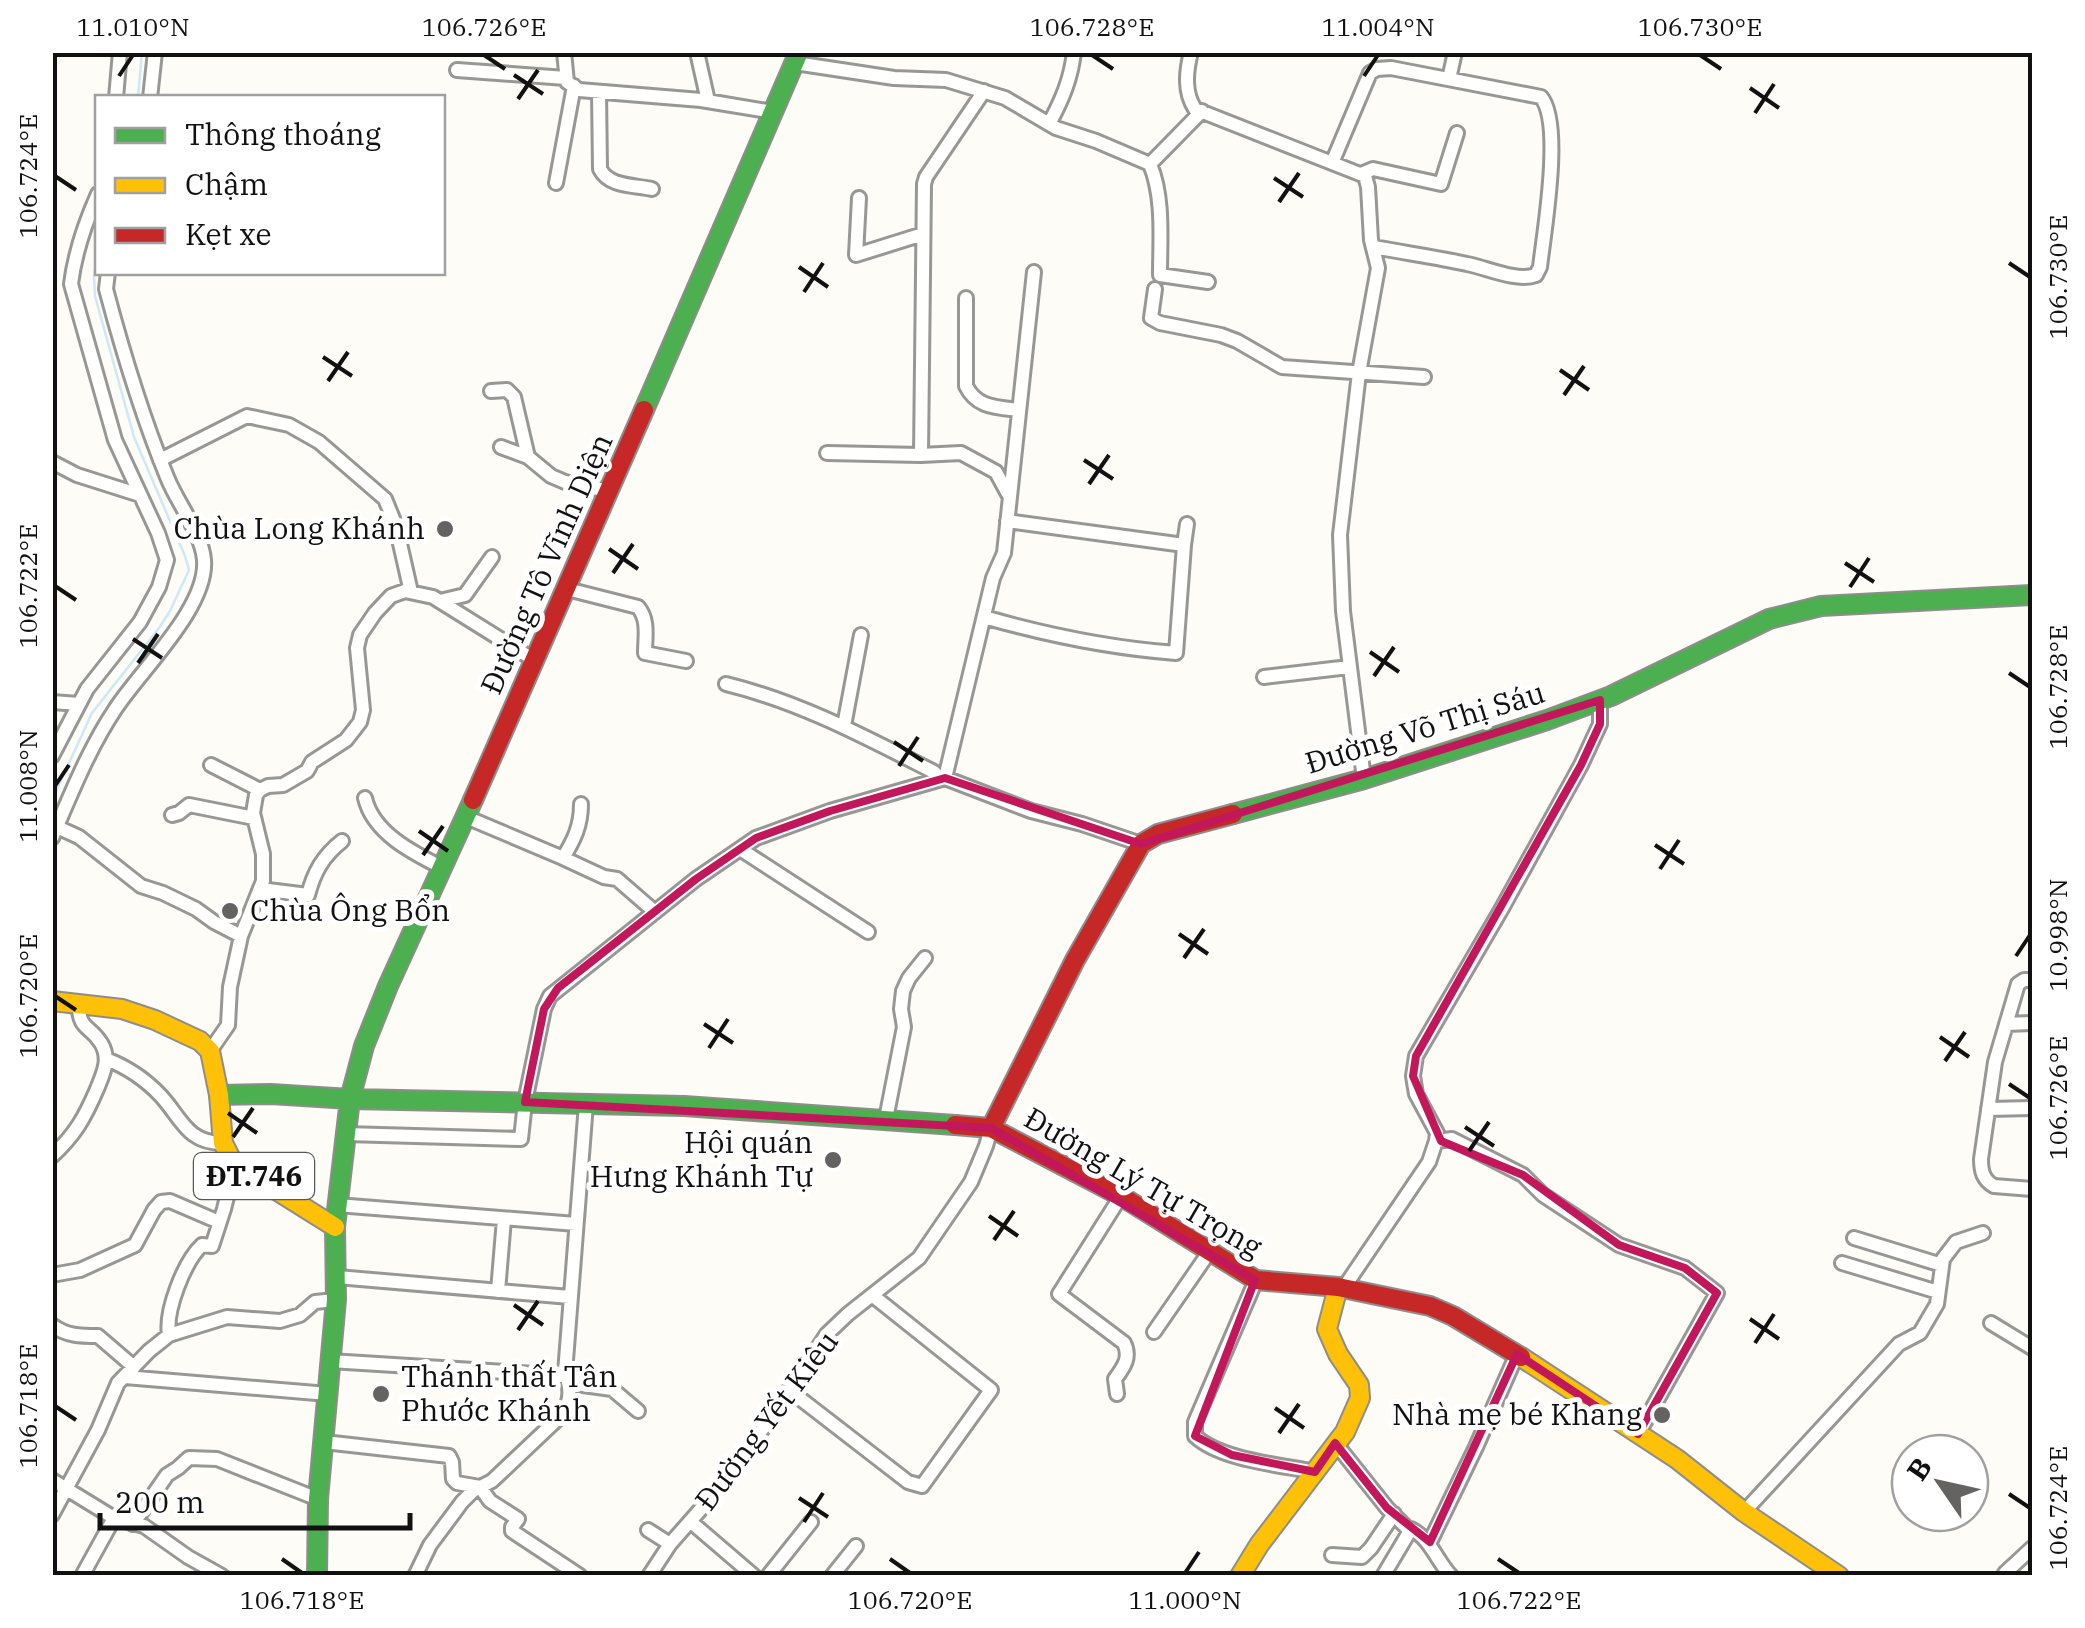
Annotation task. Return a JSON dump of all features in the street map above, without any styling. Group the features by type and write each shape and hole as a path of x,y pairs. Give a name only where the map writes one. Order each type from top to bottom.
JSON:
{"main road":[{"name":"Đường Tô Vĩnh Diện","path":"335,1227 350,1098 364,1046 797,58"},
{"name":"Đường Võ Thị Sáu","path":"1141,844 1158,834 1364,779 1517,730 1600,700 1777,617 1835,605 2032,595"},
{"path":"991,1128 1075,960 1141,844"},
{"path":"52,1001 122,1009 200,1041 210,1051"},
{"name":"ĐT.746","path":"210,1051 223,1143 235,1164 335,1227 336,1300 318,1499 316,1576"},
{"name":"Đường Lý Tự Trọng","path":"219,1095 684,1106 991,1128 1121,1196 1256,1280 1341,1288 1438,1309 1517,1354 1677,1459 1744,1512 1839,1576"},
{"path":"1240,1576 1336,1444 1360,1398 1359,1385 1326,1329 1341,1288"}],"street":[{"path":"116,95 120,52"},
{"path":"150,95 155,52"},
{"path":"556,183 570,82 564,52"},
{"path":"696,52 708,101"},
{"path":"1049,124 1063,99 1074,52"},
{"path":"1191,52 1188,88 1196,110 1365,176 1368,187 1369,222 1378,268 1359,373 1340,535 1343,611 1364,779"},
{"path":"1449,79 1454,52"},
{"path":"797,58 894,78 946,80 984,91 1005,98 1049,124 1150,164 1157,180 1160,274 1208,282"},
{"path":"1332,164 1370,74 1377,69 1391,68 1541,97 1547,105 1551,162 1540,268 1533,277 1374,247"},
{"path":"457,70 570,82 579,90 708,101 773,112"},
{"path":"921,455 923,193 926,177 984,91"},
{"path":"599,92 603,176 611,182 652,188"},
{"path":"1150,164 1202,111"},
{"path":"1360,174 1372,169 1440,184 1458,133"},
{"path":"859,198 856,254 923,234"},
{"path":"52,756 87,689 140,622 159,587 166,560 158,533 115,440 72,284 74,263 95,201"},
{"path":"943,779 993,578 1004,553 1034,272"},
{"path":"108,275 106,289 144,422 173,492 192,526 204,562 199,589 186,615 116,708 86,760 55,832 80,836 141,886 163,892 241,936"},
{"path":"1155,289 1151,318 1221,335 1282,367 1424,377"},
{"path":"966,298 966,386 972,397 986,406 1019,410"},
{"path":"492,391 507,390 514,396 528,457"},
{"path":"160,460 247,416 289,425 320,442 384,500 396,526 411,592"},
{"path":"501,447 528,457 565,482 609,491"},
{"path":"827,453 961,452 996,472 1009,496"},
{"path":"52,462 77,475 140,494"},
{"path":"1006,520 1184,545"},
{"path":"984,617 1027,630 1123,649 1176,652 1186,524"},
{"path":"440,601 465,595 492,557"},
{"path":"567,588 638,607 645,623 645,652 686,661"},
{"path":"210,1051 228,1025 230,987 241,936 263,881 263,854 253,813 256,795 268,786 283,785 308,772 312,762 346,740 360,722 363,710 357,648 360,635 375,613 391,596 405,591 433,597 534,660"},
{"path":"844,726 861,636"},
{"path":"1264,676 1349,667"},
{"path":"726,684 844,726 943,779 1141,844"},
{"path":"1341,1288 1429,1162 1436,1133 1416,1094 1416,1056 1502,910 1580,765 1600,724 1600,700"},
{"path":"52,702 79,704"},
{"path":"210,765 260,790"},
{"path":"346,1134 521,1139 544,1009 550,996 696,879 756,838 830,811 943,779"},
{"path":"364,798 388,834 416,855 443,868"},
{"path":"563,858 581,821 581,804"},
{"path":"172,814 189,805 254,818"},
{"path":"466,818 604,877 617,879 655,912"},
{"path":"260,889 308,895 314,872 328,852 342,841"},
{"path":"740,849 868,932"},
{"path":"886,1118 904,1026 903,991 925,958"},
{"path":"2032,980 2018,984 1995,1062 1981,1158 1984,1178 1994,1186 2032,1189"},
{"path":"52,1156 73,1136 104,1076 102,1044 83,1026 78,1003"},
{"path":"2006,1024 2032,1023"},
{"path":"106,1060 139,1077 201,1141 223,1143"},
{"path":"415,1576 430,1545 462,1502 473,1490 492,1481 564,1413 570,1401 570,1297 586,1104"},
{"path":"1988,1109 2032,1108"},
{"name":"Đường Yết Kiêu","path":"648,1576 715,1493 827,1334 919,1258 942,1228 971,1182 991,1128"},
{"path":"1436,1141 1452,1139 1522,1175 1544,1195 1619,1245 1685,1268 1717,1294 1638,1434"},
{"path":"169,1335 167,1321 180,1283 202,1245 212,1246 235,1164"},
{"path":"1117,1394 1115,1379 1125,1366 1128,1352 1124,1343 1059,1294 1121,1196"},
{"path":"52,1274 80,1270 135,1245 162,1202 170,1201 219,1222"},
{"path":"337,1205 576,1224"},
{"path":"498,1291 504,1219"},
{"path":"1744,1512 1899,1344 1920,1333 1937,1304 1943,1259 1956,1242 1983,1232"},
{"path":"1854,1238 1942,1266"},
{"path":"1154,1332 1210,1251"},
{"path":"1842,1263 1938,1292"},
{"path":"337,1277 570,1297"},
{"path":"1256,1280 1195,1422 1195,1436 1204,1445 1232,1455 1315,1472"},
{"path":"789,1390 908,1482 922,1486 991,1390 872,1295"},
{"path":"52,1515 98,1430 118,1383 169,1335 227,1317 280,1321 300,1316 316,1302 336,1300"},
{"path":"1991,1323 2032,1348"},
{"path":"52,1325 77,1336 98,1336 129,1372 328,1394"},
{"path":"1430,1542 1517,1354"},
{"path":"330,1361 560,1376 612,1390 638,1411"},
{"path":"324,1442 448,1456 453,1479 480,1487 490,1501 518,1519 512,1532 580,1576"},
{"path":"1336,1444 1409,1530 1430,1542 1452,1576"},
{"path":"133,1524 158,1484 189,1458 216,1458 318,1499"},
{"path":"52,1480 114,1518 144,1526 222,1576"},
{"path":"1332,1555 1362,1557 1394,1514"},
{"path":"82,1576 114,1518"},
{"path":"691,1522 754,1576"},
{"path":"768,1576 811,1522"},
{"path":"648,1530 670,1544"},
{"path":"1382,1576 1409,1530"},
{"path":"832,1576 856,1546"},
{"path":"2008,1576 2005,1573 2032,1548"}],"highlighted area":[{"path":"1600,700 1600,724 1581,765 1416,1056 1413,1076 1441,1141 1523,1175 1619,1245 1685,1268 1717,1293 1638,1434 1517,1354 1430,1542 1387,1508 1335,1443 1315,1472 1232,1455 1195,1436 1255,1280 991,1128 525,1102 544,1009 558,988 696,879 756,838 830,811 945,778 1141,844"}],"waterway":[{"path":"138,95 142,52"},
{"path":"52,800 92,713 159,628 189,570 134,437 95,296 95,270"}],"traffic: fast":[{"path":"644,410 799,52"},
{"path":"1233,814 1364,779 1547,720 1611,696 1769,619 1821,606 2032,595"},
{"path":"317,1576 318,1499 336,1300 335,1227 350,1099 364,1046 388,986 473,800"},
{"path":"219,1095 684,1106 955,1125"}],"traffic: slow":[{"path":"52,1001 122,1009 200,1041 210,1051 223,1143 233,1163 335,1227"},
{"path":"1240,1576 1345,1432 1360,1398 1359,1385 1327,1329 1338,1287"},
{"path":"1521,1357 1677,1459 1744,1512 1839,1576"}],"traffic: jam":[{"path":"473,800 644,410"},
{"path":"991,1128 1075,960 1141,844 1158,834 1233,814"},
{"path":"955,1125 991,1128 1121,1196 1256,1280 1338,1287 1430,1306 1521,1357"}],"place":[{"name":"Chùa Long Khánh","path":"445,529"},
{"name":"Chùa Ông Bổn","path":"230,911"},
{"name":"Hội quán Hưng Khánh Tự","path":"833,1160"},
{"name":"Thánh thất Tân Phước Khánh","path":"381,1394"},
{"name":"Nhà mẹ bé Khang","path":"1662,1415"}]}
